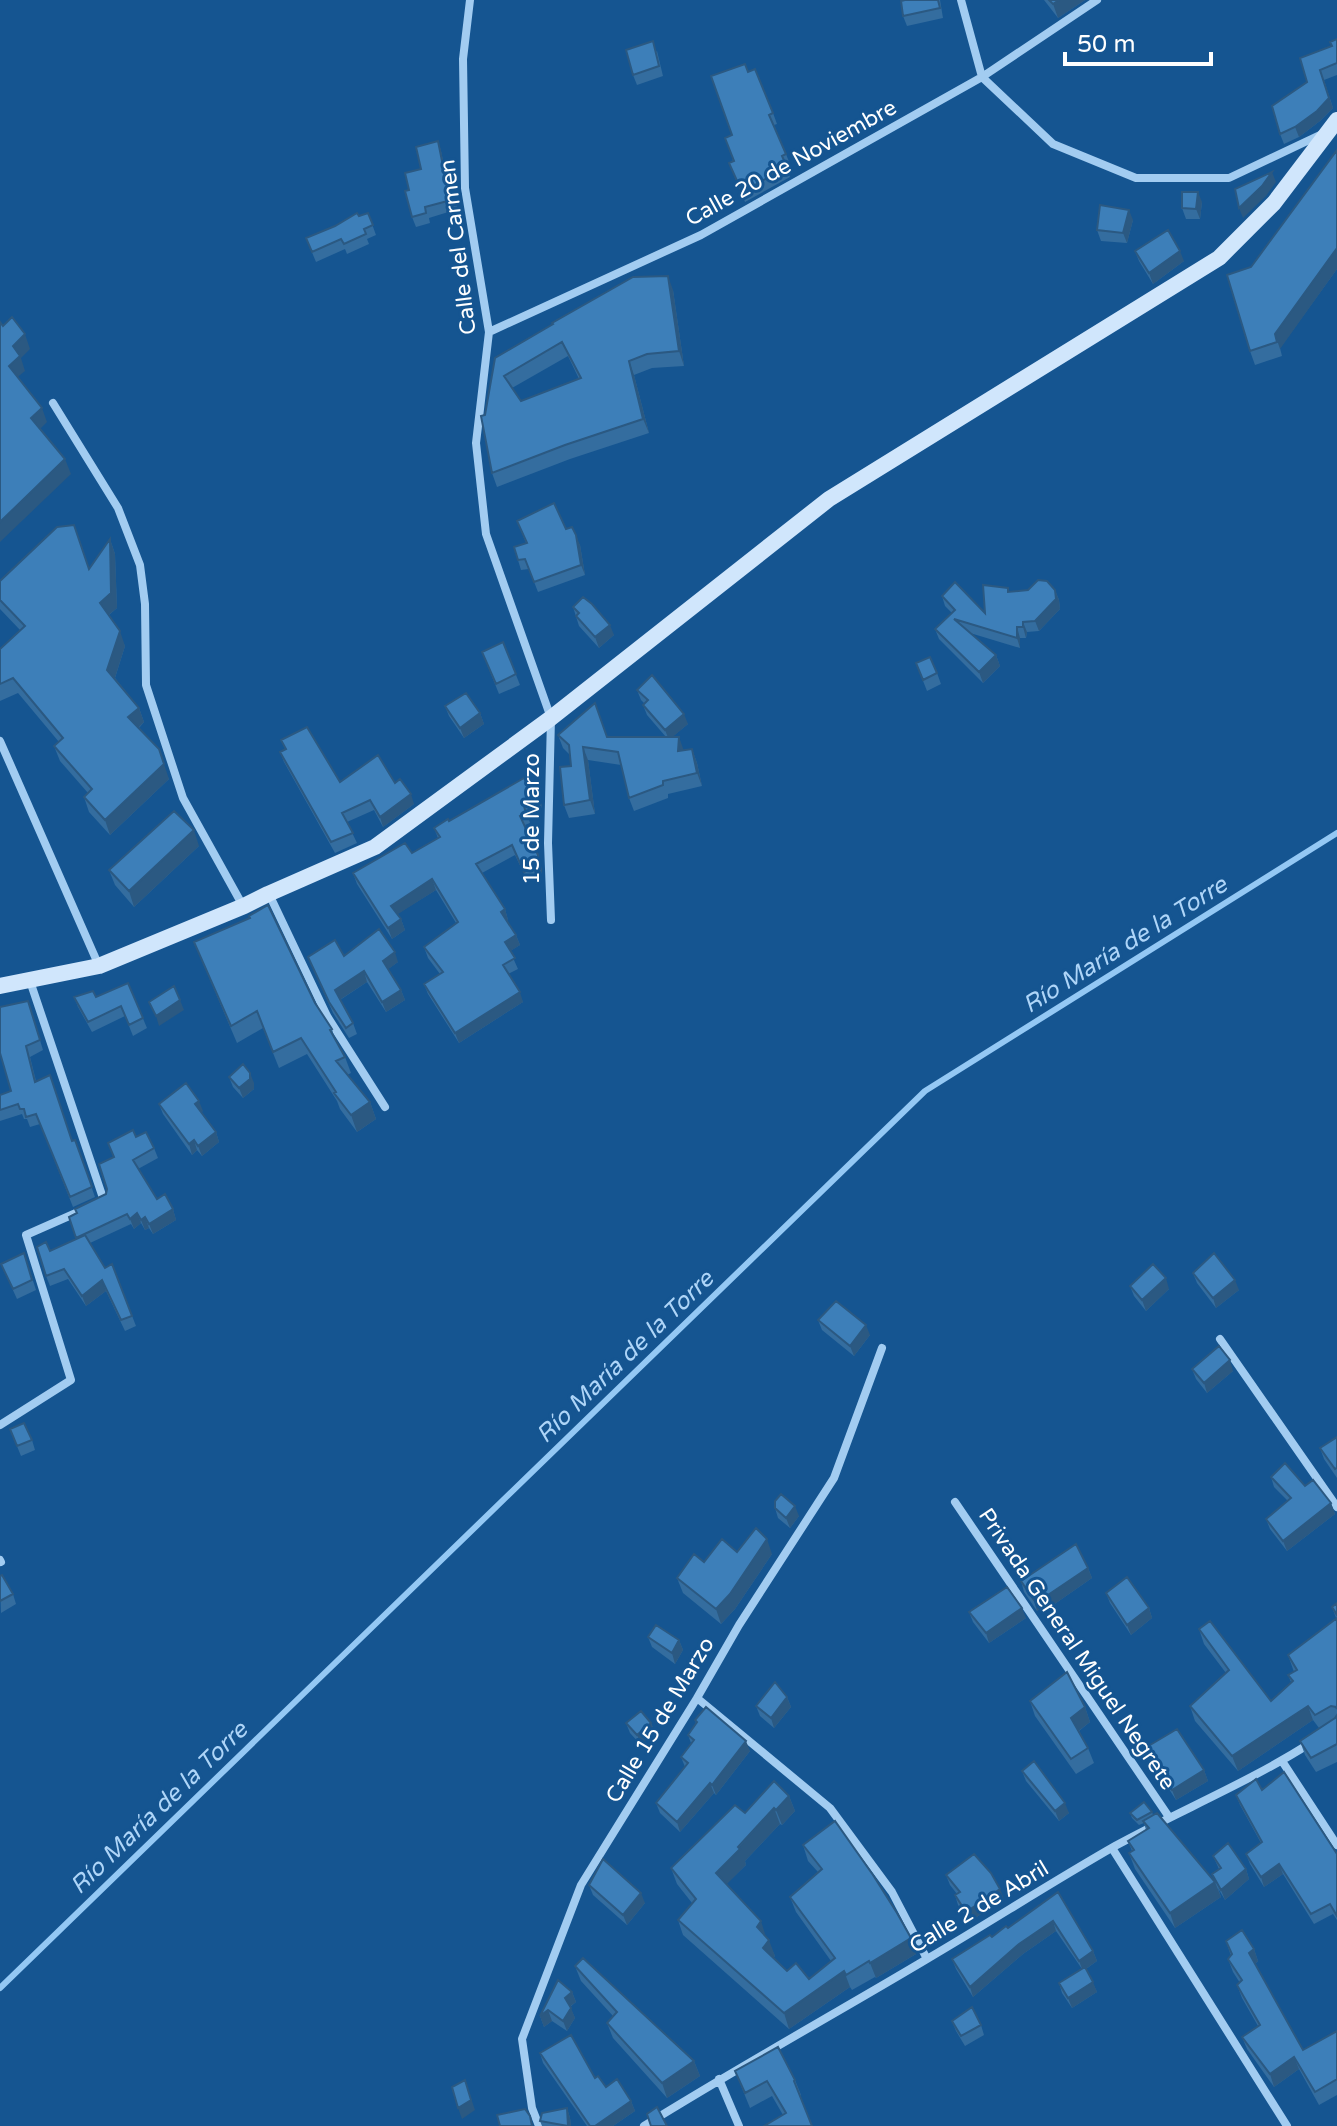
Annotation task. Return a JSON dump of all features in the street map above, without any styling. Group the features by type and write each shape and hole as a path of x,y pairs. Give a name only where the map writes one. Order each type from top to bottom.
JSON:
{"main road":[{"path":"0,986 99,966 375,847 551,718 829,499 1219,258 1274,203 1332,125"}],"street":[{"name":"Calle del Carmen","path":"470,0 463,59 465,188 489,332 476,443 486,534 551,718"},
{"path":"961,0 982,77 1053,144 1136,178 1229,178 1332,125"},
{"name":"Calle 20 de Noviembre","path":"489,332 701,235 982,77 1097,0"},
{"path":"53,403 118,508 140,565 145,604 146,685 183,798 244,906"},
{"name":"15 de Marzo","path":"551,718 548,843 551,920"},
{"path":"0,741 99,966"},
{"path":"268,894 327,1016 385,1107"},
{"path":"0,1425 71,1380 26,1235 104,1201 30,980"},
{"path":"1220,1339 1337,1507"},
{"name":"Calle 15 de Marzo","path":"539,2126 532,2108 522,2039 581,1885 739,1625 834,1478 882,1348"},
{"name":"Privada General Miguel Negrete","path":"955,1502 1169,1817"},
{"path":"697,1698 830,1808 892,1892 927,1959"},
{"name":"Calle 2 de Abril","path":"644,2126 1112,1848 1315,1741"},
{"path":"1282,1761 1337,1845"},
{"path":"1112,1848 1287,2126"},
{"path":"719,2079 739,2126"}],"building":[{"path":"938,0 940,8 903,16 901,1"},
{"path":"1337,39 1337,63 1320,70 1329,98 1317,111 1280,134 1272,106 1307,82 1300,58 1332,46 1330,42"},
{"path":"653,41 659,66 633,75 626,50"},
{"path":"745,64 748,72 755,69 773,113 769,115 786,154 782,156 787,167 742,192 729,163 734,161 725,138 732,135 711,76"},
{"path":"438,141 444,171 455,199 425,207 426,213 412,217 405,191 409,190 405,173 421,169 416,147"},
{"path":"1337,150 1337,248 1275,334 1277,342 1250,351 1227,275 1251,267"},
{"path":"1272,172 1262,186 1239,208 1235,189"},
{"path":"1182,192 1198,192 1196,209 1182,208"},
{"path":"1100,205 1129,210 1123,233 1097,230"},
{"path":"357,213 359,216 368,213 373,225 364,229 366,234 344,244 341,239 312,252 306,238"},
{"path":"1168,230 1180,251 1149,273 1135,251"},
{"path":"668,276 679,351 647,354 629,361 643,419 492,473 481,416 485,415 495,358 633,277","holes":["562,342 581,378 521,401 504,376"]},
{"path":"12,317 25,334 13,346 20,356 9,366 42,408 31,418 65,459 0,522 0,322 3,326"},
{"path":"554,503 566,529 572,527 576,535 581,565 534,582 525,559 518,560 514,547 527,543 517,521"},
{"path":"74,525 89,569 110,539 111,593 100,603 120,631 107,670 139,708 128,717 159,749 164,764 105,820 84,797 92,789 54,746 63,738 13,678 0,684 0,649 25,626 0,600 0,581 57,527"},
{"path":"1038,580 1047,581 1055,590 1056,599 1035,621 1023,622 1023,627 1017,627 1017,638 954,619 996,655 979,672 935,629 955,610 942,596 955,582 985,613 983,585 1008,588 1008,592 1028,590"},
{"path":"583,597 610,625 595,637 576,616 579,613 573,607"},
{"path":"503,642 516,674 496,684 482,652"},
{"path":"930,657 937,673 923,680 916,663"},
{"path":"652,675 684,714 665,730 643,705 648,700 637,690"},
{"path":"466,693 480,713 460,728 445,706"},
{"path":"595,703 607,737 679,737 678,751 692,749 697,773 663,781 663,785 629,798 618,752 583,747 590,800 564,805 560,767 571,766 569,745 558,735"},
{"path":"307,727 340,782 378,755 395,783 400,779 411,794 380,817 370,800 342,813 353,833 331,842 280,752 286,749 281,740"},
{"path":"524,778 528,785 535,781 538,798 523,803 526,813 520,816 538,855 538,864 524,872 512,845 476,864 505,909 501,912 516,935 505,942 515,958 503,965 520,992 455,1033 424,984 443,972 424,947 458,922 432,879 391,906 401,919 388,928 353,873 405,843 412,853 440,837 434,828"},
{"path":"174,811 194,830 129,891 109,870"},
{"path":"268,905 345,1057 336,1061 370,1102 351,1115 301,1038 273,1052 257,1011 231,1026 194,942 250,918"},
{"path":"379,929 395,952 383,961 401,990 382,1002 364,971 335,990 353,1023 346,1028 329,1002 308,957 335,940 344,956"},
{"path":"128,983 143,1018 129,1025 121,1006 88,1022 74,997 93,991 96,997"},
{"path":"174,986 180,1000 156,1016 149,1002"},
{"path":"28,1001 40,1040 26,1046 35,1082 50,1075 72,1141 75,1140 92,1187 70,1197 36,1114 26,1117 24,1109 20,1109 18,1104 0,1110 0,1095 11,1091 0,1053 0,1007"},
{"path":"243,1064 250,1073 250,1079 239,1088 229,1077"},
{"path":"186,1083 199,1101 195,1104 216,1132 198,1146 194,1140 189,1144 159,1104"},
{"path":"133,1130 136,1137 146,1132 154,1148 133,1160 157,1199 165,1194 173,1209 149,1224 145,1217 141,1220 137,1213 130,1219 127,1214 76,1238 69,1217 77,1213 75,1209 106,1194 99,1164 114,1157 108,1143"},
{"path":"85,1235 105,1268 112,1264 132,1316 121,1320 102,1280 82,1296 64,1269 46,1276 37,1247 46,1242 50,1251"},
{"path":"24,1253 32,1280 13,1289 1,1264"},
{"path":"1214,1253 1235,1280 1213,1298 1193,1273"},
{"path":"1153,1264 1166,1278 1142,1300 1130,1286"},
{"path":"836,1301 866,1325 850,1346 818,1320"},
{"path":"1219,1346 1230,1360 1204,1383 1192,1369"},
{"path":"24,1423 32,1440 17,1446 10,1429"},
{"path":"1337,1437 1337,1468 1335,1469 1320,1448"},
{"path":"1285,1463 1305,1486 1313,1480 1331,1503 1283,1541 1266,1519 1291,1498 1271,1477"},
{"path":"781,1494 795,1506 786,1518 775,1508 775,1501"},
{"path":"756,1528 767,1539 730,1594 716,1609 677,1578 694,1554 704,1562 722,1539 737,1552"},
{"path":"1076,1544 1088,1568 1042,1599 1040,1596 1034,1600 1021,1581"},
{"path":"0,1576 13,1594 0,1601"},
{"path":"1127,1577 1149,1608 1127,1625 1106,1593"},
{"path":"1007,1587 1022,1608 986,1633 969,1612"},
{"path":"1337,1618 1337,1709 1331,1706 1315,1715 1308,1706 1232,1756 1190,1706 1229,1670 1199,1629 1210,1621 1271,1701 1293,1681 1288,1675 1297,1670 1288,1655"},
{"path":"656,1625 679,1640 672,1653 648,1637"},
{"path":"1067,1672 1085,1707 1071,1718 1088,1748 1071,1759 1030,1701"},
{"path":"775,1682 787,1697 771,1718 756,1706"},
{"path":"706,1707 746,1741 712,1785 710,1783 677,1822 656,1803 688,1763 681,1757 694,1740 688,1735"},
{"path":"641,1711 651,1723 637,1735 626,1723"},
{"path":"1337,1715 1337,1744 1311,1758 1300,1741"},
{"path":"1177,1729 1204,1770 1172,1790 1145,1748"},
{"path":"1034,1761 1065,1803 1055,1811 1022,1771"},
{"path":"1284,1772 1337,1854 1337,1916 1330,1904 1311,1914 1279,1864 1261,1877 1246,1854 1262,1842 1236,1795 1256,1779 1262,1790"},
{"path":"774,1781 789,1796 776,1810 774,1808 716,1873 761,1921 757,1927 769,1940 763,1948 787,1971 796,1963 809,1979 835,1958 790,1897 822,1869 803,1845 835,1821 873,1875 911,1938 846,1975 844,1971 784,2013 678,1920 696,1899 671,1868 735,1805 745,1813"},
{"path":"1144,1802 1152,1812 1137,1820 1130,1813"},
{"path":"1157,1813 1215,1882 1170,1913 1129,1853 1134,1850 1128,1841 1149,1828 1143,1821"},
{"path":"1228,1843 1246,1869 1221,1890 1212,1874 1221,1868 1213,1856"},
{"path":"974,1854 1000,1889 966,1912 955,1895 960,1892 946,1875"},
{"path":"603,1859 641,1893 623,1915 589,1885"},
{"path":"1058,1892 1093,1951 1079,1961 1053,1921 1019,1944 970,1987 952,1959 1006,1926 1008,1928"},
{"path":"1242,1930 1254,1949 1249,1953 1303,2050 1337,2031 1337,2079 1315,2092 1294,2057 1270,2074 1242,2037 1260,2025 1237,1985 1242,1980 1228,1959 1232,1954 1226,1941"},
{"path":"583,1958 694,2061 662,2083 607,2023 617,2012 575,1966"},
{"path":"1085,1967 1093,1982 1068,1998 1059,1983"},
{"path":"558,1980 572,1992 565,1998 571,2008 563,2021 548,2010 540,2016"},
{"path":"972,2007 981,2025 961,2036 952,2021"},
{"path":"571,2035 595,2078 598,2076 606,2087 617,2079 631,2101 595,2126 590,2126 540,2053"},
{"path":"778,2047 795,2080 812,2126 764,2126 786,2113 767,2081 745,2093 735,2071"},
{"path":"465,2080 471,2100 458,2108 452,2087"},
{"path":"657,2107 667,2126 651,2126 647,2114"},
{"path":"567,2108 568,2126 540,2121 542,2113"},
{"path":"525,2109 532,2126 500,2126 497,2115"}],"waterway":[{"name":"Río María de la Torre","path":"0,1988 925,1091 1337,833"}]}
